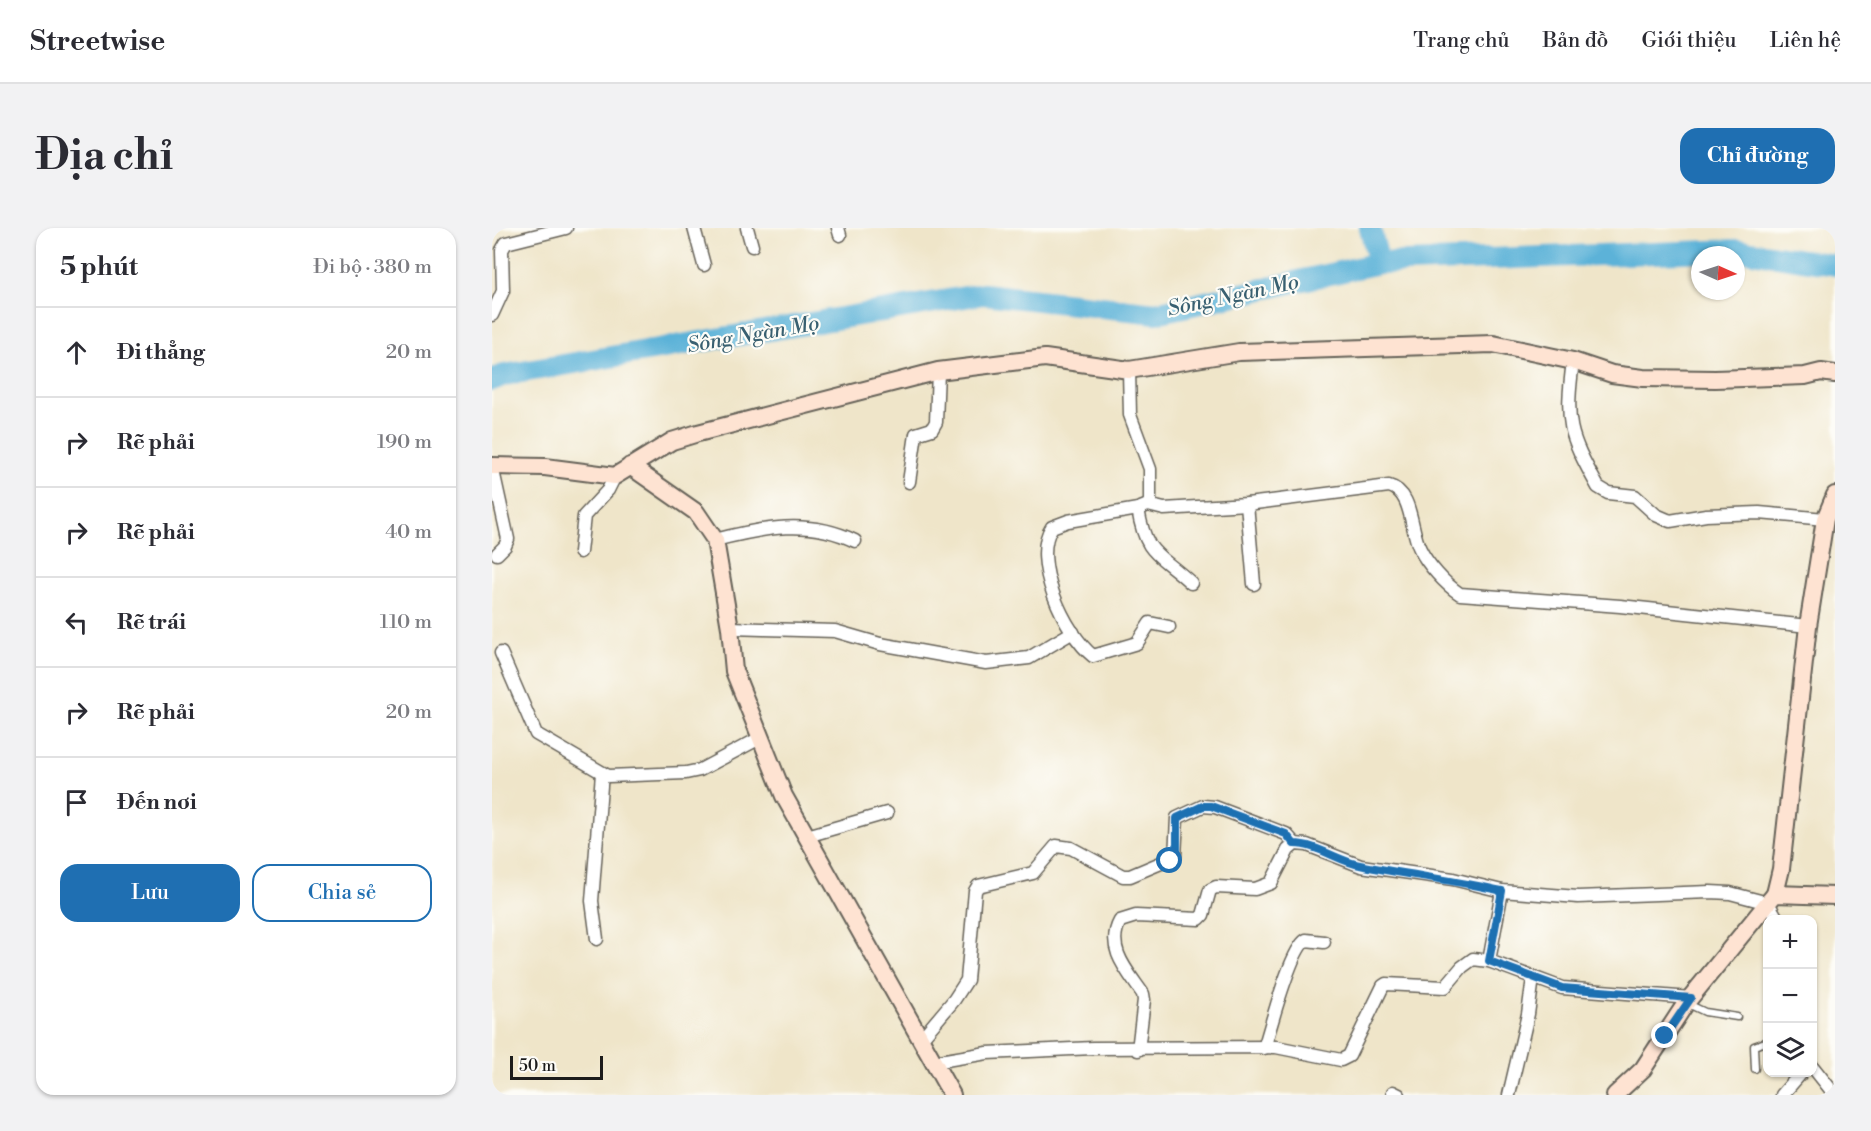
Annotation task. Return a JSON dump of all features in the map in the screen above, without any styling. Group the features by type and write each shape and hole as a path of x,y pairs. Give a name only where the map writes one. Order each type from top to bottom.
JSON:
{"street":[{"path":"492,315 501,299 498,246 514,239 566,228"},
{"path":"694,228 704,265"},
{"path":"747,228 752,246"},
{"path":"580,552 585,516 608,490 615,476 672,441 938,371 1045,358 1129,370 1239,352 1493,344 1573,361 1612,374 1643,378 1716,380 1805,376 1821,372 1835,374"},
{"path":"1573,361 1568,415 1571,433 1598,487 1603,491 1635,496 1656,515 1670,521 1706,515 1785,514 1831,507 1808,626 1781,869 1771,899 1689,1001 1643,1069 1615,1095"},
{"path":"1129,370 1130,415 1150,469 1151,497 1143,507 1141,528 1150,549 1191,583"},
{"path":"909,482 916,434 932,429 936,422 938,371"},
{"path":"497,554 506,546 508,539 492,466 545,467 615,476"},
{"path":"630,466 696,512 715,540 730,628 734,671 784,796 952,1095"},
{"path":"1169,627 1150,623 1137,643 1097,656 1090,654 1073,632 1044,568 1048,533 1055,525 1068,521 1143,507 1164,509 1247,504 1389,486 1399,490 1405,498 1420,550 1460,594 1620,606 1808,626"},
{"path":"1247,504 1254,584"},
{"path":"715,540 784,526 834,532 855,541"},
{"path":"730,628 835,631 880,644 986,663 1029,658 1073,632"},
{"path":"501,654 536,734 602,773 618,777 700,770 760,738"},
{"path":"597,939 592,901 602,773"},
{"path":"921,1039 968,980 975,891 978,886 1033,873 1050,850 1056,846 1071,849 1117,874 1130,876 1175,858 1177,818 1203,806 1215,807 1286,834 1294,844 1307,845 1361,866 1453,879 1502,891 1578,897 1720,892 1771,899 1835,896"},
{"path":"807,836 887,813"},
{"path":"1138,1050 1144,1000 1143,994 1116,949 1114,930 1120,921 1136,916 1199,919 1203,915 1210,890 1216,887 1255,889 1271,883 1288,850 1294,844"},
{"path":"1489,961 1502,891"},
{"path":"1771,899 1776,915"},
{"path":"1264,1048 1285,980 1298,948 1306,940 1324,942"},
{"path":"934,1062 1011,1051 1264,1048 1289,1049 1338,1060 1345,1058 1354,1047 1383,986 1386,984 1445,987 1468,961 1479,959 1562,988 1689,1001"},
{"path":"1509,1095 1528,1014 1533,978"},
{"path":"1817,1072 1835,1095"},
{"path":"1782,1095 1798,1077"}],"lane":[{"path":"1689,1001 1705,1012 1737,1017"},
{"path":"1755,1069 1755,1046 1763,1043"}],"waterway":[{"path":"1370,228 1379,263"},
{"name":"Sông Ngàn Mọ","path":"492,380 504,375 983,294 1156,313 1379,263 1738,250 1835,265"}],"route":[{"path":"1170,861 1175,858 1177,852 1176,821 1179,815 1203,806 1211,806 1286,834 1294,844 1307,845 1361,866 1453,879 1502,891 1489,961 1562,988 1691,998 1665,1036"}]}
